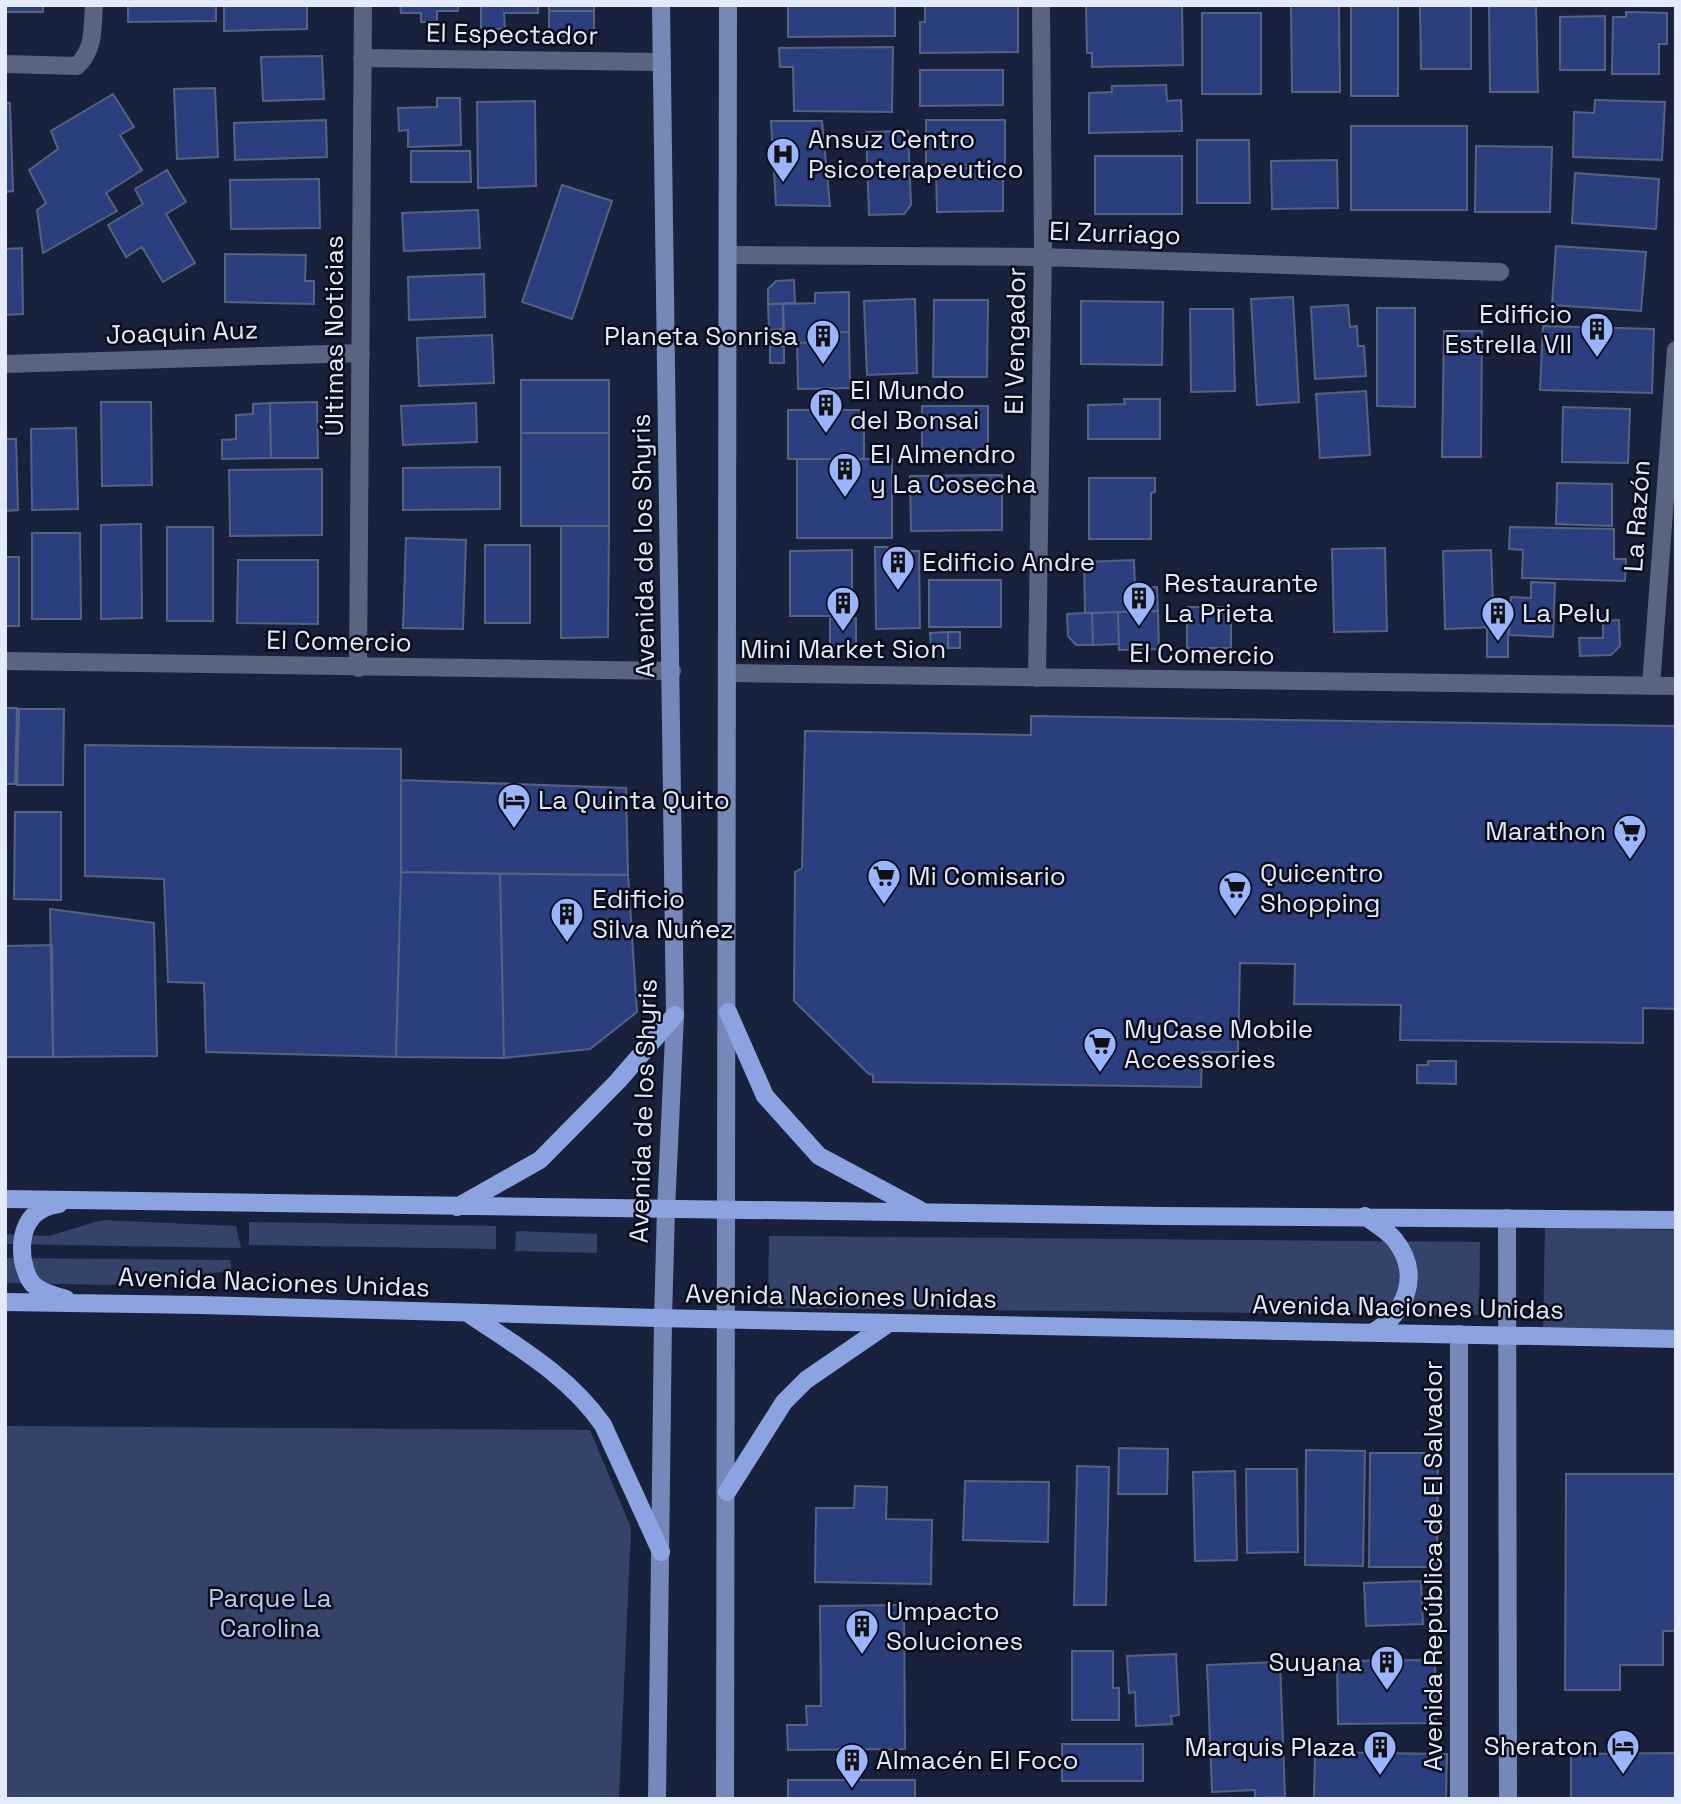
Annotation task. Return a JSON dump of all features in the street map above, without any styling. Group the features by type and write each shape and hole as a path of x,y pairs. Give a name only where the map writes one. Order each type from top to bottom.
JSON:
{"main road":[{"name":"Avenida de los Shyris","path":"657,1799 663,1318 675,1015 662,5"},
{"path":"726,1799 728,5"},
{"path":"728,1012 765,1096 819,1156 923,1211"},
{"path":"457,1207 540,1160 618,1081 675,1015"},
{"path":"5,1199 666,1210 1676,1220"},
{"path":"82,1303 55,1296 34,1286 25,1271 21,1242 25,1227 33,1216 49,1205 98,1200"},
{"path":"1365,1216 1394,1240 1403,1254 1408,1281 1402,1305 1384,1326 1372,1333"},
{"path":"1507,1218 1508,1799"},
{"name":"Avenida Naciones Unidas","path":"5,1302 1676,1339"},
{"path":"469,1314 562,1377 594,1412 661,1552"},
{"path":"727,1492 791,1395 806,1380 889,1323"},
{"name":"Avenida República de El Salvador","path":"1459,1334 1460,1799"}],"street":[{"path":"5,64 77,66 92,46 94,5"},
{"name":"Últimas Noticias","path":"358,668 363,5"},
{"name":"El Vengador","path":"1037,678 1042,257 1041,5"},
{"name":"El Espectador","path":"362,58 662,62"},
{"name":"El Zurriago","path":"728,255 1042,257 1500,272"},
{"name":"La Razón","path":"1651,686 1676,350"},
{"name":"Joaquin Auz","path":"5,364 360,353"},
{"name":"El Comercio","path":"5,661 672,671"},
{"name":"El Comercio","path":"728,673 1676,686"}],"green space":[{"path":"102,1220 236,1226 241,1248 5,1244 5,1234 49,1236"},
{"path":"249,1222 496,1226 496,1249 249,1245"},
{"path":"1545,1227 1676,1230 1676,1336 1543,1332"},
{"path":"516,1231 597,1234 597,1253 515,1251"},
{"path":"769,1236 1480,1242 1479,1315 768,1308"},
{"path":"5,1258 230,1260 232,1271 109,1285 5,1283"},
{"name":"Parque La Carolina","path":"5,1426 590,1430 631,1528 619,1799 5,1799"}],"building":[{"path":"5,5 43,5 43,12 5,12"},
{"path":"128,5 216,5 216,21 128,22"},
{"path":"224,5 307,5 307,29 224,31"},
{"path":"400,5 458,5 458,11 437,11 437,22 421,22 421,13 401,13"},
{"path":"481,5 538,5 538,13 504,13 505,29 481,29"},
{"path":"549,5 594,5 594,11 549,11"},
{"path":"788,5 895,5 895,36 788,37"},
{"path":"925,5 1018,5 1018,52 920,53 920,22 925,22"},
{"path":"1086,5 1182,5 1183,65 1092,67 1092,53 1087,53"},
{"path":"1351,5 1398,5 1398,96 1351,96"},
{"path":"1471,5 1471,69 1421,69 1420,6"},
{"path":"1291,6 1339,6 1340,92 1292,92"},
{"path":"1489,6 1536,6 1538,92 1490,92"},
{"path":"549,11 594,11 594,36 549,36"},
{"path":"1626,12 1667,13 1667,44 1659,44 1659,74 1612,74 1613,17 1626,17"},
{"path":"1202,13 1261,13 1261,94 1202,94"},
{"path":"1605,16 1605,70 1560,70 1560,17"},
{"path":"893,47 892,112 794,111 793,67 780,67 779,48"},
{"path":"322,56 324,99 263,101 261,57"},
{"path":"920,70 1003,70 1003,105 920,106"},
{"path":"1166,85 1167,101 1181,100 1182,131 1089,133 1089,93 1112,92 1112,86"},
{"path":"215,88 218,157 177,159 174,89"},
{"path":"113,94 134,127 120,135 142,170 106,193 117,211 43,253 37,210 46,203 29,170 58,149 51,131"},
{"path":"437,98 460,98 461,145 408,147 408,130 399,131 398,108 437,107"},
{"path":"1595,100 1665,102 1662,160 1573,157 1574,112 1594,113"},
{"path":"535,101 536,186 478,188 477,102"},
{"path":"5,103 10,103 13,191 5,192"},
{"path":"326,120 327,157 235,160 234,123"},
{"path":"926,120 1005,120 1005,165 926,165"},
{"path":"771,121 822,121 830,206 776,205"},
{"path":"1351,126 1467,126 1467,210 1351,210"},
{"path":"908,131 911,205 904,214 869,215 866,132"},
{"path":"1197,140 1249,140 1250,203 1197,203"},
{"path":"1476,146 1552,147 1550,212 1475,212"},
{"path":"411,151 470,151 471,182 411,182"},
{"path":"1095,156 1182,156 1182,214 1095,214"},
{"path":"1337,160 1338,208 1272,209 1271,161"},
{"path":"936,168 1003,168 1003,211 937,212"},
{"path":"167,170 186,202 166,214 195,263 163,282 142,247 126,257 108,225 143,204 135,189"},
{"path":"1575,173 1659,179 1656,229 1572,223"},
{"path":"319,179 320,228 231,229 230,180"},
{"path":"562,185 612,201 572,319 522,302"},
{"path":"478,210 480,248 404,251 402,213"},
{"path":"1556,246 1646,252 1641,311 1552,305"},
{"path":"22,248 23,314 5,315 5,249"},
{"path":"225,254 306,255 305,281 314,281 314,304 225,302"},
{"path":"484,274 485,317 409,320 408,277"},
{"path":"794,280 795,303 768,304 768,289 776,281"},
{"path":"849,292 849,332 821,333 821,342 797,343 796,336 783,337 783,304 815,303 815,293"},
{"path":"1293,297 1299,402 1257,405 1251,299"},
{"path":"915,299 917,373 867,375 864,301"},
{"path":"934,300 988,300 987,377 933,377"},
{"path":"1081,301 1163,302 1162,365 1081,364"},
{"path":"768,304 783,304 784,329 769,330"},
{"path":"1348,305 1350,327 1357,326 1358,346 1364,346 1366,376 1315,379 1311,307"},
{"path":"1377,308 1415,308 1415,407 1377,406"},
{"path":"1190,309 1233,309 1235,391 1191,392"},
{"name":"Edificio Estrella VII","path":"1543,326 1654,329 1652,393 1540,390"},
{"path":"784,329 784,346 770,346 769,330"},
{"path":"1444,331 1482,331 1481,457 1442,457"},
{"name":"Planeta Sonrisa","path":"849,332 850,388 798,389 797,343 821,342 821,333"},
{"path":"492,335 494,383 419,386 417,338"},
{"path":"770,346 784,346 784,363 770,363"},
{"path":"521,380 609,380 609,433 521,433"},
{"path":"1366,391 1370,455 1320,458 1316,394"},
{"path":"1124,399 1160,399 1160,439 1088,439 1088,405 1125,404"},
{"path":"101,402 151,402 152,485 102,486"},
{"path":"317,402 318,458 271,458 270,403"},
{"path":"270,403 271,458 222,459 222,440 236,439 236,415 253,414 253,404"},
{"path":"476,403 477,442 403,445 401,406"},
{"path":"922,406 988,406 988,450 922,450"},
{"path":"1563,407 1630,409 1628,463 1562,462"},
{"name":"El Mundo del Bonsai","path":"788,410 864,410 864,459 788,459"},
{"path":"76,428 78,509 32,510 31,429"},
{"path":"521,433 609,433 609,526 521,526"},
{"path":"5,439 16,439 18,510 5,511"},
{"name":"El Almendro y La Cosecha","path":"797,459 892,459 892,538 797,538"},
{"path":"500,467 500,509 403,510 403,468"},
{"path":"322,469 322,535 230,536 229,470"},
{"path":"1002,475 1002,530 911,531 910,476"},
{"path":"1089,478 1155,478 1155,492 1151,493 1151,539 1089,539"},
{"path":"1557,483 1612,484 1612,526 1556,524"},
{"path":"141,524 142,618 101,619 101,525"},
{"path":"561,526 609,526 608,637 561,638"},
{"path":"167,527 213,527 213,621 167,621"},
{"path":"1510,527 1614,529 1614,559 1626,559 1625,581 1522,578 1523,550 1509,549"},
{"path":"32,533 80,533 81,619 32,619"},
{"path":"406,538 466,540 463,629 403,628"},
{"path":"485,545 530,545 530,623 485,623"},
{"name":"Edificio Andre","path":"875,547 887,547 896,556 907,551 919,551 920,628 876,629"},
{"path":"1385,548 1387,631 1334,632 1332,549"},
{"path":"852,550 852,616 790,616 790,551"},
{"path":"1491,550 1494,627 1445,629 1443,551"},
{"path":"5,557 19,557 19,626 5,626"},
{"path":"238,560 318,560 318,624 237,623"},
{"path":"1134,560 1135,588 1157,587 1158,611 1085,613 1084,562"},
{"path":"929,580 1001,580 1001,627 929,627"},
{"path":"1531,582 1555,583 1553,637 1509,635 1511,597 1531,598"},
{"path":"1187,607 1231,607 1231,648 1187,648"},
{"name":"Restaurante La Prieta","path":"1158,611 1159,649 1119,650 1118,612"},
{"path":"1118,612 1119,644 1093,645 1092,613"},
{"path":"1092,613 1093,645 1076,645 1068,636 1067,614"},
{"name":"Mini Market Sion","path":"856,618 856,646 830,647 830,619"},
{"path":"1619,620 1620,646 1611,655 1580,656 1579,638 1603,638 1603,621"},
{"name":"La Pelu","path":"1508,628 1508,657 1487,657 1487,629"},
{"path":"948,632 948,648 931,648 930,633"},
{"path":"948,632 960,632 960,648 948,648"},
{"path":"5,708 17,708 15,784 5,784"},
{"path":"19,709 64,709 63,785 17,785"},
{"name":"Quicentro Shopping","path":"1031,716 1676,726 1676,1009 1643,1008 1643,1043 1400,1040 1401,1005 1294,1004 1295,964 1240,963 1238,1052 1202,1052 1201,1087 873,1082 873,1075 794,1001 795,872 802,868 805,731 1031,735"},
{"path":"85,745 401,749 396,1057 206,1052 204,983 168,982 164,879 85,876"},
{"name":"La Quinta Quito","path":"401,780 626,788 628,875 401,872"},
{"path":"15,812 61,812 61,900 14,899"},
{"path":"401,872 500,874 504,1058 396,1057"},
{"name":"Edificio Silva Nuñez","path":"500,874 628,875 637,1012 590,1049 504,1058"},
{"path":"50,909 154,923 157,1056 53,1057"},
{"path":"52,945 53,1057 5,1057 5,946"},
{"path":"1428,1061 1456,1061 1456,1084 1417,1083 1417,1065 1428,1065"},
{"path":"1119,1448 1168,1449 1167,1494 1118,1494"},
{"path":"1306,1450 1365,1451 1363,1566 1305,1565"},
{"path":"1370,1453 1438,1453 1437,1567 1369,1567"},
{"path":"1077,1466 1109,1467 1106,1605 1074,1605"},
{"path":"1246,1469 1297,1469 1298,1552 1247,1553"},
{"path":"1235,1471 1237,1560 1195,1561 1193,1472"},
{"path":"1566,1474 1676,1474 1676,1631 1663,1631 1663,1665 1620,1665 1620,1690 1565,1690"},
{"path":"965,1481 1049,1482 1048,1542 963,1540"},
{"path":"855,1486 887,1487 886,1519 932,1520 931,1584 815,1582 816,1508 854,1508"},
{"path":"1421,1581 1423,1624 1366,1626 1364,1583"},
{"name":"Umpacto Soluciones","path":"904,1605 905,1749 788,1750 787,1725 807,1725 806,1706 821,1706 820,1606"},
{"path":"1072,1651 1113,1651 1113,1688 1119,1688 1119,1720 1072,1720"},
{"path":"1176,1654 1179,1715 1171,1716 1172,1724 1136,1726 1135,1692 1129,1693 1127,1656"},
{"name":"Suyana","path":"1435,1660 1436,1723 1338,1724 1337,1661"},
{"path":"1280,1662 1285,1797 1255,1798 1255,1790 1212,1792 1207,1665"},
{"path":"1062,1744 1143,1744 1143,1781 1062,1781"},
{"name":"Marquis Plaza","path":"1315,1752 1447,1754 1446,1799 1314,1799"},
{"name":"Sheraton","path":"1676,1753 1676,1799 1571,1799 1571,1754"},
{"name":"Almacén El Foco","path":"788,1780 915,1780 915,1799 788,1799"}],"place":[{"name":"Ansuz Centro Psicoterapeutico","path":"783,184"},
{"name":"Edificio Estrella VII","path":"1597,359"},
{"name":"Planeta Sonrisa","path":"823,366"},
{"name":"El Mundo del Bonsai","path":"826,435"},
{"name":"El Almendro y La Cosecha","path":"845,499"},
{"name":"Edificio Andre","path":"898,592"},
{"name":"Restaurante La Prieta","path":"1139,628"},
{"name":"Mini Market Sion","path":"843,633"},
{"name":"La Pelu","path":"1498,643"},
{"name":"La Quinta Quito","path":"514,830"},
{"name":"Marathon","path":"1630,861"},
{"name":"Mi Comisario","path":"884,906"},
{"name":"Quicentro Shopping","path":"1235,918"},
{"name":"Edificio Silva Nuñez","path":"567,944"},
{"name":"MyCase Mobile Accessories","path":"1100,1074"},
{"name":"Umpacto Soluciones","path":"862,1656"},
{"name":"Suyana","path":"1387,1692"},
{"name":"Sheraton","path":"1623,1776"},
{"name":"Marquis Plaza","path":"1380,1777"},
{"name":"Almacén El Foco","path":"852,1790"}]}
